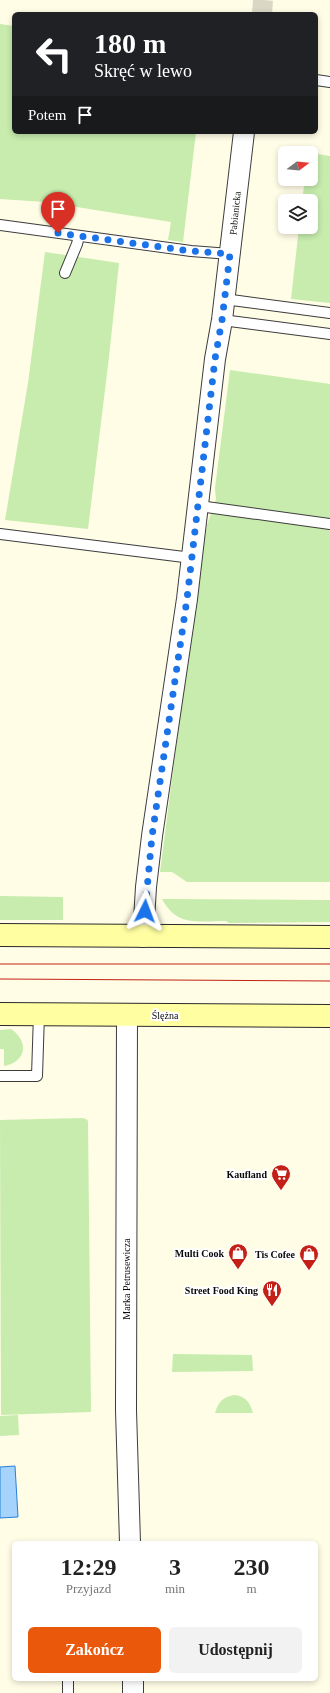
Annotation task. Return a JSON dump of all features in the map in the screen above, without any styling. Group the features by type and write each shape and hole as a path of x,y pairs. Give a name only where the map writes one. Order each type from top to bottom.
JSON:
{"main road":[{"path":"0,935 330,937"},
{"name":"Ślężna","path":"0,1014 330,1016"}],"street":[{"name":"Pabianicka","path":"143,937 146,887 152,836 199,506 215,359 222,320 244,134"},
{"name":"Marka Petrusewicza","path":"127,1014 126,1410 130,1541"},
{"path":"133,1681 133,1693"}],"lane":[{"path":"318,80 330,82"},
{"path":"0,225 230,254"},
{"path":"65,272 78,244 79,236"},
{"path":"224,299 330,313"},
{"path":"222,320 330,334"},
{"path":"199,506 330,524"},
{"path":"0,534 192,558"},
{"path":"0,1076 37,1076 39,1014"},
{"path":"68,1681 68,1693"}],"green space":[{"path":"0,24 12,26 12,134 196,134 183,242 168,240 171,222 45,202 0,199"},
{"path":"318,154 330,156 330,303 291,299 298,234 318,234 318,194 303,194 304,186 318,186"},
{"path":"45,252 119,263 88,529 5,520 28,383"},
{"path":"230,370 330,384 330,882 187,882 172,872 160,872 195,600 207,525 216,499 215,488"},
{"path":"0,896 63,897 63,920 0,920"},
{"path":"162,899 330,900 330,922 229,923 226,921 189,920 174,914"},
{"path":"11,1029 21,1039 23,1050 21,1056 17,1060 12,1064 4,1066 4,1049 0,1049 0,1030"},
{"path":"82,1118 88,1121 91,1412 1,1415 0,1120"},
{"path":"173,1354 252,1355 253,1371 172,1372"},
{"path":"234,1395 244,1398 253,1413 215,1413 222,1401 227,1397"},
{"path":"18,1415 19,1435 0,1436 0,1416"}],"water":[{"path":"15,1466 18,1517 0,1518 0,1467"}],"tunnel":[{"path":"262,12 263,0"}],"tram line":[{"path":"0,964 330,964"},
{"path":"0,979 330,981"}],"place":[{"name":"Kaufland","path":"281,1191"},
{"name":"Multi Cook","path":"238,1270"},
{"name":"Tis Cofee","path":"309,1271"},
{"name":"Street Food King","path":"272,1307"}],"route":[{"path":"58,233 191,251 230,254 222,320 215,359 187,599 152,836 146,887 145,911"}]}
